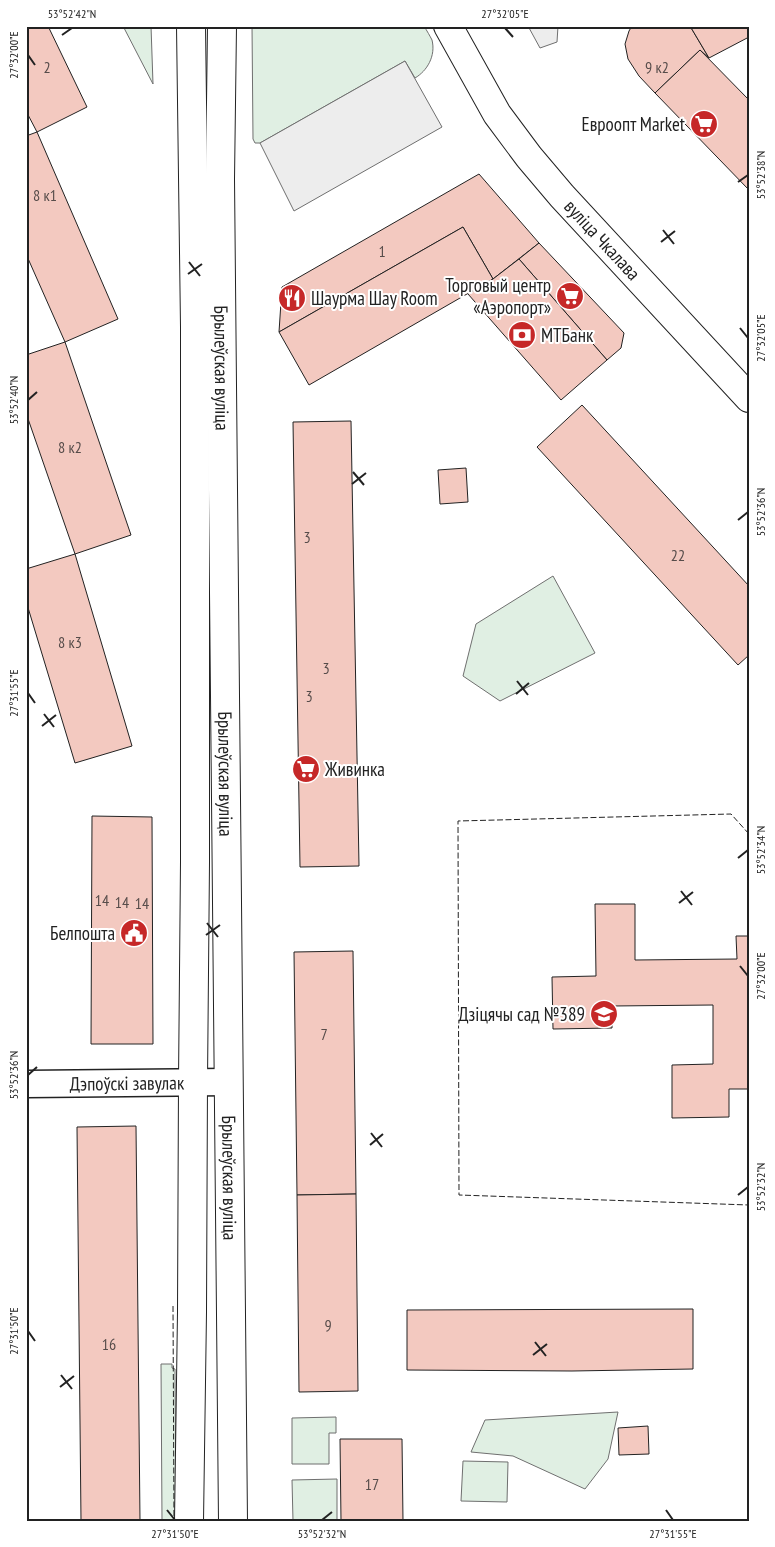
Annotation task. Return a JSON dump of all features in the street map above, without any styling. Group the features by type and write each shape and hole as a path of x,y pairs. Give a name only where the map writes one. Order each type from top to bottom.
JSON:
{"main road":[{"name":"Брылеўская вуліца","path":"190,1521 195,862 195,327 191,26"},
{"name":"Брылеўская вуліца","path":"222,26 220,179 232,1521"},
{"name":"вуліца Чкалава","path":"448,26 497,114 529,158 749,398"},
{"name":"вуліца Чкалава","path":"461,26 472,70"}],"street":[{"name":"Дэпоўскі завулак","path":"26,1084 228,1082"}],"green space":[{"path":"123,26 151,26 153,84"},
{"path":"252,26 424,26 432,40 433,52 427,67 415,78 405,61 260,143 255,143 253,139"},
{"path":"553,576 595,653 500,701 463,676 476,624"},
{"path":"161,1364 172,1364 172,1368 175,1369 176,1521 162,1521"},
{"path":"618,1412 608,1459 585,1489 513,1456 471,1452 485,1420"},
{"path":"336,1417 336,1433 329,1433 329,1464 292,1464 292,1418"},
{"path":"463,1461 508,1462 507,1502 461,1501"},
{"path":"337,1479 337,1521 293,1521 292,1480"}],"shaded area":[{"path":"528,26 558,26 557,42 540,48"},
{"path":"405,61 442,127 294,211 260,143"}],"building":[{"path":"26,26 48,26 87,107 37,132 26,111"},
{"path":"632,26 690,26 709,58 700,50 655,93 639,76 628,59 625,44"},
{"path":"690,26 749,26 749,37 709,58"},
{"path":"700,50 749,100 749,190 655,93"},
{"path":"37,132 118,319 65,342 26,254 26,136"},
{"path":"479,174 539,243 493,279 463,227 279,332 282,287"},
{"path":"463,227 493,279 309,385 279,332"},
{"name":"Торговый центр «Аэропорт»","path":"539,243 624,333 621,348 607,360 519,259"},
{"path":"519,259 607,360 561,400 468,294 493,279"},
{"path":"65,342 131,535 75,554 26,413 26,355"},
{"path":"582,405 749,586 749,655 738,665 537,447"},
{"path":"351,421 359,866 300,867 293,422"},
{"path":"466,468 468,502 440,504 438,470"},
{"path":"75,554 132,746 75,763 26,601 26,569"},
{"path":"92,816 152,817 153,1044 91,1044"},
{"path":"595,904 635,904 635,960 737,959 736,936 749,936 749,1089 729,1089 729,1117 672,1118 672,1065 713,1064 713,1005 612,1006 612,1028 553,1029 552,977 596,976"},
{"path":"353,951 356,1194 297,1195 294,952"},
{"path":"136,1126 140,1521 81,1521 77,1127"},
{"path":"356,1194 358,1391 299,1392 297,1195"},
{"path":"693,1309 693,1369 572,1371 407,1370 407,1310"},
{"path":"648,1426 649,1454 619,1455 618,1428"},
{"path":"340,1439 402,1439 403,1521 341,1521"}],"fence":[{"path":"749,834 731,814 458,821 459,1195 749,1205"},
{"path":"173,1306 174,1521"}],"place":[{"name":"Евроопт Market","path":"704,124"},
{"name":"Торговый центр «Аэропорт»","path":"570,296"},
{"name":"Шаурма Шау Room","path":"292,298"},
{"name":"МТБанк","path":"522,335"},
{"name":"Живинка","path":"306,769"},
{"name":"Белпошта","path":"134,933"},
{"name":"Дзіцячы сад №389","path":"604,1014"}]}
